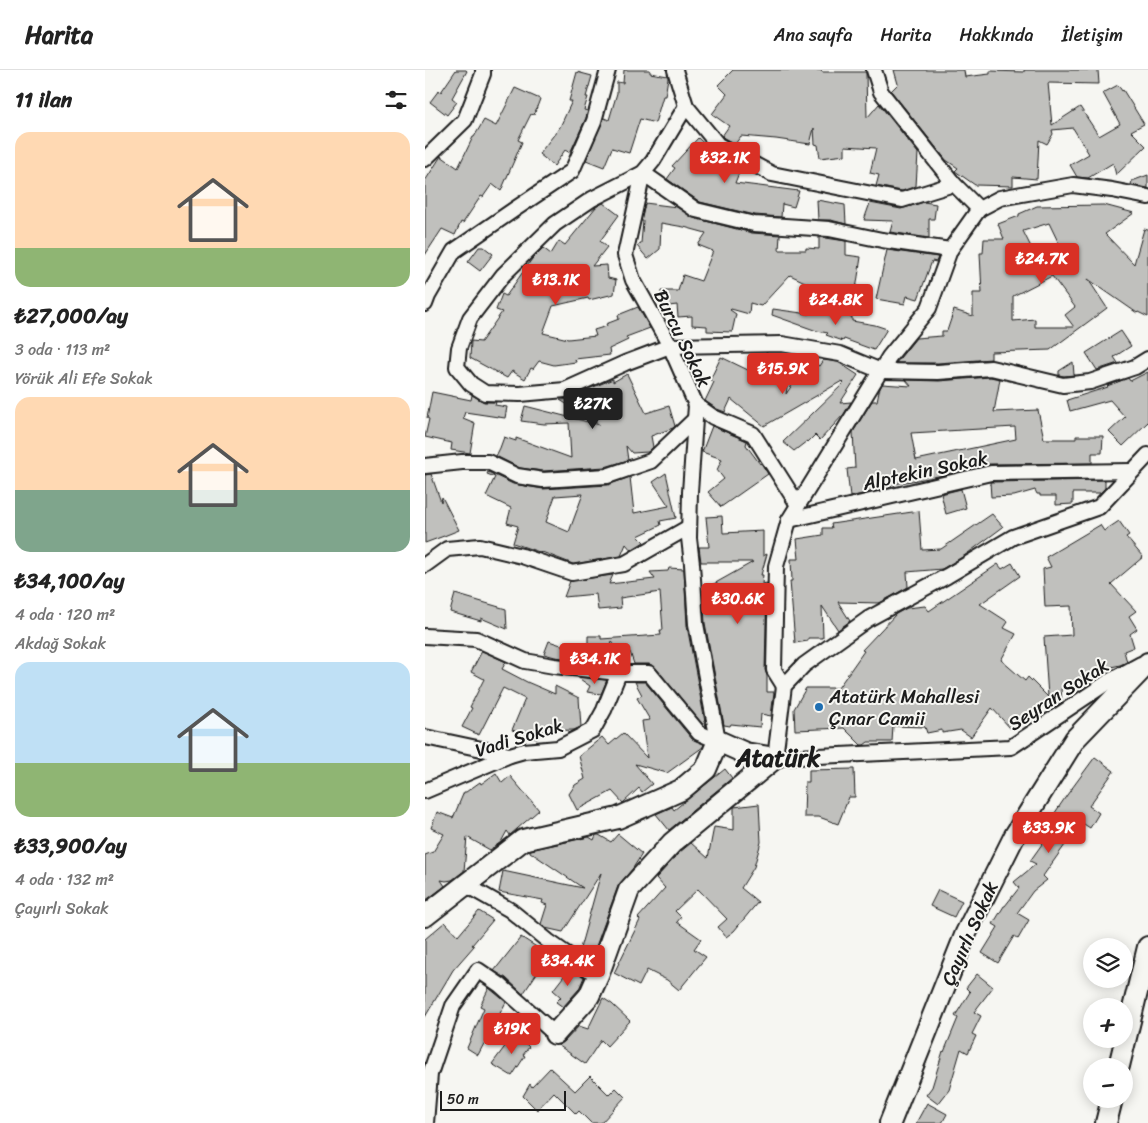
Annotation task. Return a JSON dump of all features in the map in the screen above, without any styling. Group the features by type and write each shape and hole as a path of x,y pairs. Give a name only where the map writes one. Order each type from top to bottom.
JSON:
{"street":[{"path":"425,159 465,120 483,70"},
{"path":"425,304 454,251 572,171 594,121 609,70"},
{"path":"675,70 686,106 718,146 772,174 902,200 955,184"},
{"path":"874,70 881,92 955,184 979,209"},
{"path":"686,106 653,161 643,173 592,198 555,224 503,275 470,318 459,348 457,367 471,384 485,393 519,394 565,390 625,363 670,346 782,344 840,354 881,371 938,372 991,368 1063,385 1090,382 1135,367 1148,359"},
{"path":"643,173 696,210 754,224 829,229 882,240 949,250"},
{"name":"Burcu Sokak","path":"643,173 625,255 633,280 670,346 695,412 713,417 753,434 798,505"},
{"path":"784,686 774,670 775,576 789,520 889,357 929,308 949,250 979,209 1000,198 1073,185 1148,197"},
{"path":"425,466 462,462 487,462 517,476 543,480 607,476 651,461 695,412"},
{"path":"425,916 523,840 618,818 681,790 706,769 718,742 696,624 689,527 695,412"},
{"path":"426,1123 430,1074 433,1065 453,1006 477,970 500,985 555,1034 589,996 629,890 672,843 775,758 784,686 804,665 869,619 1013,537 1099,508 1148,455"},
{"name":"Alptekin Sokak","path":"789,520 991,473 1132,471"},
{"path":"425,565 447,549 480,546 522,556 573,573 624,564 689,527"},
{"path":"425,636 476,639 525,661 554,666 619,673 649,673 699,733 745,753 775,758"},
{"name":"Seyran Sokak","path":"775,758 1011,747 1108,682 1148,662"},
{"name":"Çayırlı Sokak","path":"890,1123 966,934 1015,835 1075,739 1148,662"},
{"name":"Vadi Sokak","path":"425,791 524,750 558,748 593,730 604,710 619,673"},
{"path":"425,737 510,755"},
{"path":"466,885 510,910 598,976"},
{"path":"1121,1058 1147,962"},
{"path":"1106,1123 1110,1108"}],"building":[{"path":"456,70 467,71 452,98 457,102 447,115 430,102 439,90 441,92"},
{"path":"624,70 650,70 650,73 668,76 665,96 663,96 655,123 640,119 629,153 612,148 604,167 586,160 604,118 609,120 617,93 617,82 623,83"},
{"path":"733,70 866,72 867,118 879,104 918,153 916,186 902,191 876,186 879,175 870,173 876,148 845,146 845,155 820,158 818,145 815,144 814,128 810,144 741,136 735,144 724,138 722,136 729,126 712,114 727,94 718,85"},
{"path":"894,70 964,70 965,77 990,74 990,71 1098,70 1099,84 1048,83 1052,125 1080,107 1099,136 1120,124 1103,93 1118,85 1144,124 1131,131 1146,146 1116,175 1113,163 1088,178 1077,177 1070,165 1089,154 1073,128 1052,130 1053,134 1047,144 1039,140 1037,179 1013,177 1013,186 975,185 955,171 958,168 946,160 891,91 898,84"},
{"path":"577,72 592,76 584,110 588,111 570,153 565,150 554,166 539,154 560,127 572,101 569,101"},
{"path":"515,88 540,99 534,115 531,114 518,140 522,142 501,191 492,184 483,197 481,196 463,223 461,222 455,235 442,229 425,255 425,181 441,156 458,168 473,137 484,120 496,126"},
{"path":"698,138 714,153 737,165 722,166 740,170 735,183 799,191 794,207 782,204 781,217 755,215 700,202 667,179 675,168 672,166"},
{"path":"1148,175 1148,188 1131,185 1132,181"},
{"path":"817,200 845,205 846,224 831,220 818,220"},
{"path":"924,202 936,204 934,219 929,219 929,238 890,232 893,221 864,220 870,203 901,209"},
{"path":"603,203 619,215 600,241 607,247 592,266 607,265 608,278 616,280 614,294 553,306 543,333 568,339 596,336 594,330 607,326 606,324 619,319 618,315 638,307 650,328 626,337 628,340 609,349 610,355 575,359 576,362 554,365 539,361 533,369 531,368 525,379 512,371 507,378 470,358 471,341 481,342 502,312 496,310 502,294 506,296 532,259 543,248 551,254 559,241 565,245 596,207"},
{"path":"645,203 677,207 694,218 752,233 780,235 779,250 819,249 819,237 846,241 846,255 861,257 855,296 822,290 790,275 761,306 750,303 749,314 731,309 736,314 732,332 707,331 707,326 692,325 692,316 678,317 677,305 661,307 661,291 678,291 683,275 701,281 713,251 698,245 706,233 661,223 660,249 648,259 637,246 641,243 643,221 641,221"},
{"path":"1104,205 1134,213 1105,234 1134,264 1144,229 1148,230 1148,317 1137,313 1088,279 1107,308 1050,350 991,352 991,359 938,363 896,363 916,338 942,336 942,331 947,331 954,310 973,316 973,293 982,293 980,253 983,253 984,239 1004,239 998,224 1019,216 1019,214 1037,206","holes":["1049,223 1062,250 1040,265 1023,231","1052,276 1075,307 1065,315 1074,327 1035,327 1035,319 1013,321 1013,296"]},
{"path":"479,247 484,247 493,254 480,271 468,262"},
{"path":"887,250 938,257 936,262 932,261 918,299 907,296 905,304 876,299"},
{"path":"809,307 822,307 852,317 852,321 887,329 874,350 844,339 843,341 826,335 828,333 772,315 773,309 809,314"},
{"path":"1121,331 1131,346 1114,357 1118,363 1097,370 1086,353"},
{"path":"721,357 750,371 756,362 788,382 786,394 809,360 819,366 823,360 838,362 858,375 840,403 851,402 844,414 820,440 815,435 794,451 783,442 844,383 842,381 764,426 731,399 725,412 705,401 714,382 710,380"},
{"path":"1073,362 1074,375 1059,375 1059,371"},
{"path":"1148,372 1148,422 1123,446 1109,432 1125,417 1110,400 1070,411 1067,400 1108,387 1128,378 1130,381"},
{"path":"627,374 646,413 669,406 675,426 651,436 653,447 648,452 632,453 626,446 628,460 605,467 543,471 520,468 496,456 504,437 516,441 516,438 571,458 569,423 544,424 521,421 525,406 600,425 560,400 575,399 574,395 613,379 613,382"},
{"path":"990,377 1000,379 994,412 1038,410 1044,439 1076,439 1076,436 1103,436 1102,453 1092,453 1092,463 989,464 894,484 895,486 850,497 847,469 855,468 853,432 872,401 877,401 882,384 911,386 906,380 939,381","holes":["1015,427 1016,439 916,460 911,433"]},
{"path":"432,392 471,400 472,395 484,402 496,402 495,405 507,407 505,418 465,412 463,418 475,423 470,453 451,450 452,443 425,437"},
{"path":"712,426 747,441 746,445 768,474 721,507 708,492 724,479 717,470 722,459 702,452"},
{"path":"488,472 513,484 543,489 608,485 630,477 634,513 669,506 653,482 666,473 676,518 660,521 661,525 638,536 644,542 631,550 626,544 621,556 573,564 513,543 518,526 507,523 511,508 486,496 495,477 487,474","holes":["583,494 569,532 546,522 555,496"]},
{"path":"431,474 441,502 442,497 459,530 425,543 425,475"},
{"path":"1105,480 1105,488 1100,493 1073,493 1073,504 1056,505 1056,496 1040,496 1035,490 1014,496 991,497 990,482"},
{"path":"961,489 966,508 946,514 941,494"},
{"path":"919,511 922,550 941,549 992,514 1003,527 964,556 942,569 907,572 908,587 880,603 838,602 850,621 838,630 822,606 823,638 808,638 808,641 795,643 790,581 792,581 791,559 799,559 797,539 823,535 823,528 832,528 831,524"},
{"path":"722,516 723,533 763,531 763,556 767,554 761,575 763,575 762,584 767,583 765,670 767,692 774,692 771,716 761,714 760,727 724,725 705,623 703,590 753,562 701,562 699,547 709,547 706,517"},
{"path":"1119,521 1129,535 1126,537 1143,557 1111,584 1136,611 1129,616 1137,629 1130,634 1134,647 1124,651 1127,662 1094,671 1094,675 1081,676 1082,688 1061,689 1062,702 1049,711 1048,699 1039,711 1037,708 1026,722 1022,719 1011,729 992,708 971,737 961,730 942,733 942,730 927,733 925,727 893,726 892,742 868,742 861,745 844,728 795,730 794,709 806,688 838,688 864,651 862,650 896,614 907,608 925,606 929,611 998,564 1002,569 1012,563 1020,576 980,604 1008,622 1004,628 1016,634 1001,660 1025,681 1028,677 1048,697 1044,637 1072,635 1071,606 1045,607 1043,569 1051,567 1046,557 1100,525 1104,531"},
{"path":"669,568 684,569 687,626 706,727 655,667 649,664 634,664 630,652 618,653 612,641 610,653 603,654 603,663 544,654 549,641 567,647 588,645 588,636 601,636 601,639 661,635 660,630 663,630 660,592 620,598 621,608 598,610 596,594 564,597 570,581 613,575 609,584 655,579 650,572 668,571"},
{"path":"455,594 506,609 507,629 481,618 481,621 450,612"},
{"path":"482,651 506,662 502,669 527,682 555,694 555,686 579,698 581,727 574,730 540,731 537,739 512,730 525,699 503,688 479,735 462,727 484,679 471,672"},
{"path":"577,677 607,680 601,694 587,692 590,686"},
{"path":"635,682 645,682 692,739 704,744 703,747 667,773 635,764 652,784 642,792 639,788 623,803 612,791 577,810 569,794 575,785 585,779 579,756 602,737 609,745 623,733 647,758 642,721 650,720 637,698 642,695"},
{"path":"1095,757 1114,771 1089,806 1099,813 1090,828 1076,819 1061,842 1065,845 1043,876 1047,880 1033,891 1017,913 1029,920 1018,939 1014,936 998,963 982,953 998,927 993,924 1004,906 1019,888 1014,882 1036,864 1030,861 1052,830 1046,826"},
{"path":"725,769 732,778 669,830 656,814 672,807 674,810"},
{"path":"854,769 855,797 849,797 838,824 819,817 804,817 805,782 809,782 809,770"},
{"path":"496,773 502,783 510,776 539,810 510,835 507,831 501,842 490,850 467,837 464,871 452,880 441,880 445,886 425,901 425,855 433,852 444,834 431,828 437,812 453,818 464,792 480,782 481,784"},
{"path":"759,804 761,842 754,867 741,888 758,902 734,931 726,937 718,927 727,919 698,889 675,911 681,917 677,922 701,939 694,949 706,957 679,990 667,980 647,970 639,986 614,973 640,920 638,918 665,888 656,878 691,843 708,858 714,827 734,830 734,807"},
{"path":"618,834 642,854 618,886 591,960 579,952 601,873 563,932 545,928 541,924 547,905 542,903 543,900 499,892 503,871 583,888 530,852 530,850 589,837 594,840 596,835 611,842"},
{"path":"938,890 962,901 954,917 930,906"},
{"path":"479,911 493,920 453,970 425,1017 425,939 445,922 458,936"},
{"path":"521,937 549,955 523,994 506,978 494,971"},
{"path":"570,968 584,977 579,989 563,1007 556,1002 561,997 553,990"},
{"path":"977,974 993,987 974,1012 981,1016 972,1034 976,1036 968,1053 961,1049 949,1090 938,1104 926,1095 932,1087 943,1051 958,1018 955,1016 970,992 966,988"},
{"path":"489,988 506,1002 478,1055 467,1048 484,1008 480,1006"},
{"path":"603,998 630,1021 607,1046 601,1040 585,1064 558,1045 564,1042 579,1026 588,1029"},
{"path":"515,1033 529,1047 512,1076 492,1064"},
{"path":"550,1068 575,1091 590,1076 609,1095 616,1088 625,1097 601,1123 591,1123 579,1111 576,1114 554,1092 537,1110 523,1096 530,1084 532,1087"},
{"path":"927,1103 947,1114 942,1123 916,1123"}],"place":[{"name":"Atatürk Mahallesi Çınar Camii","path":"819,707"}],"district":[{"name":"Atatürk","path":"778,758"}]}
